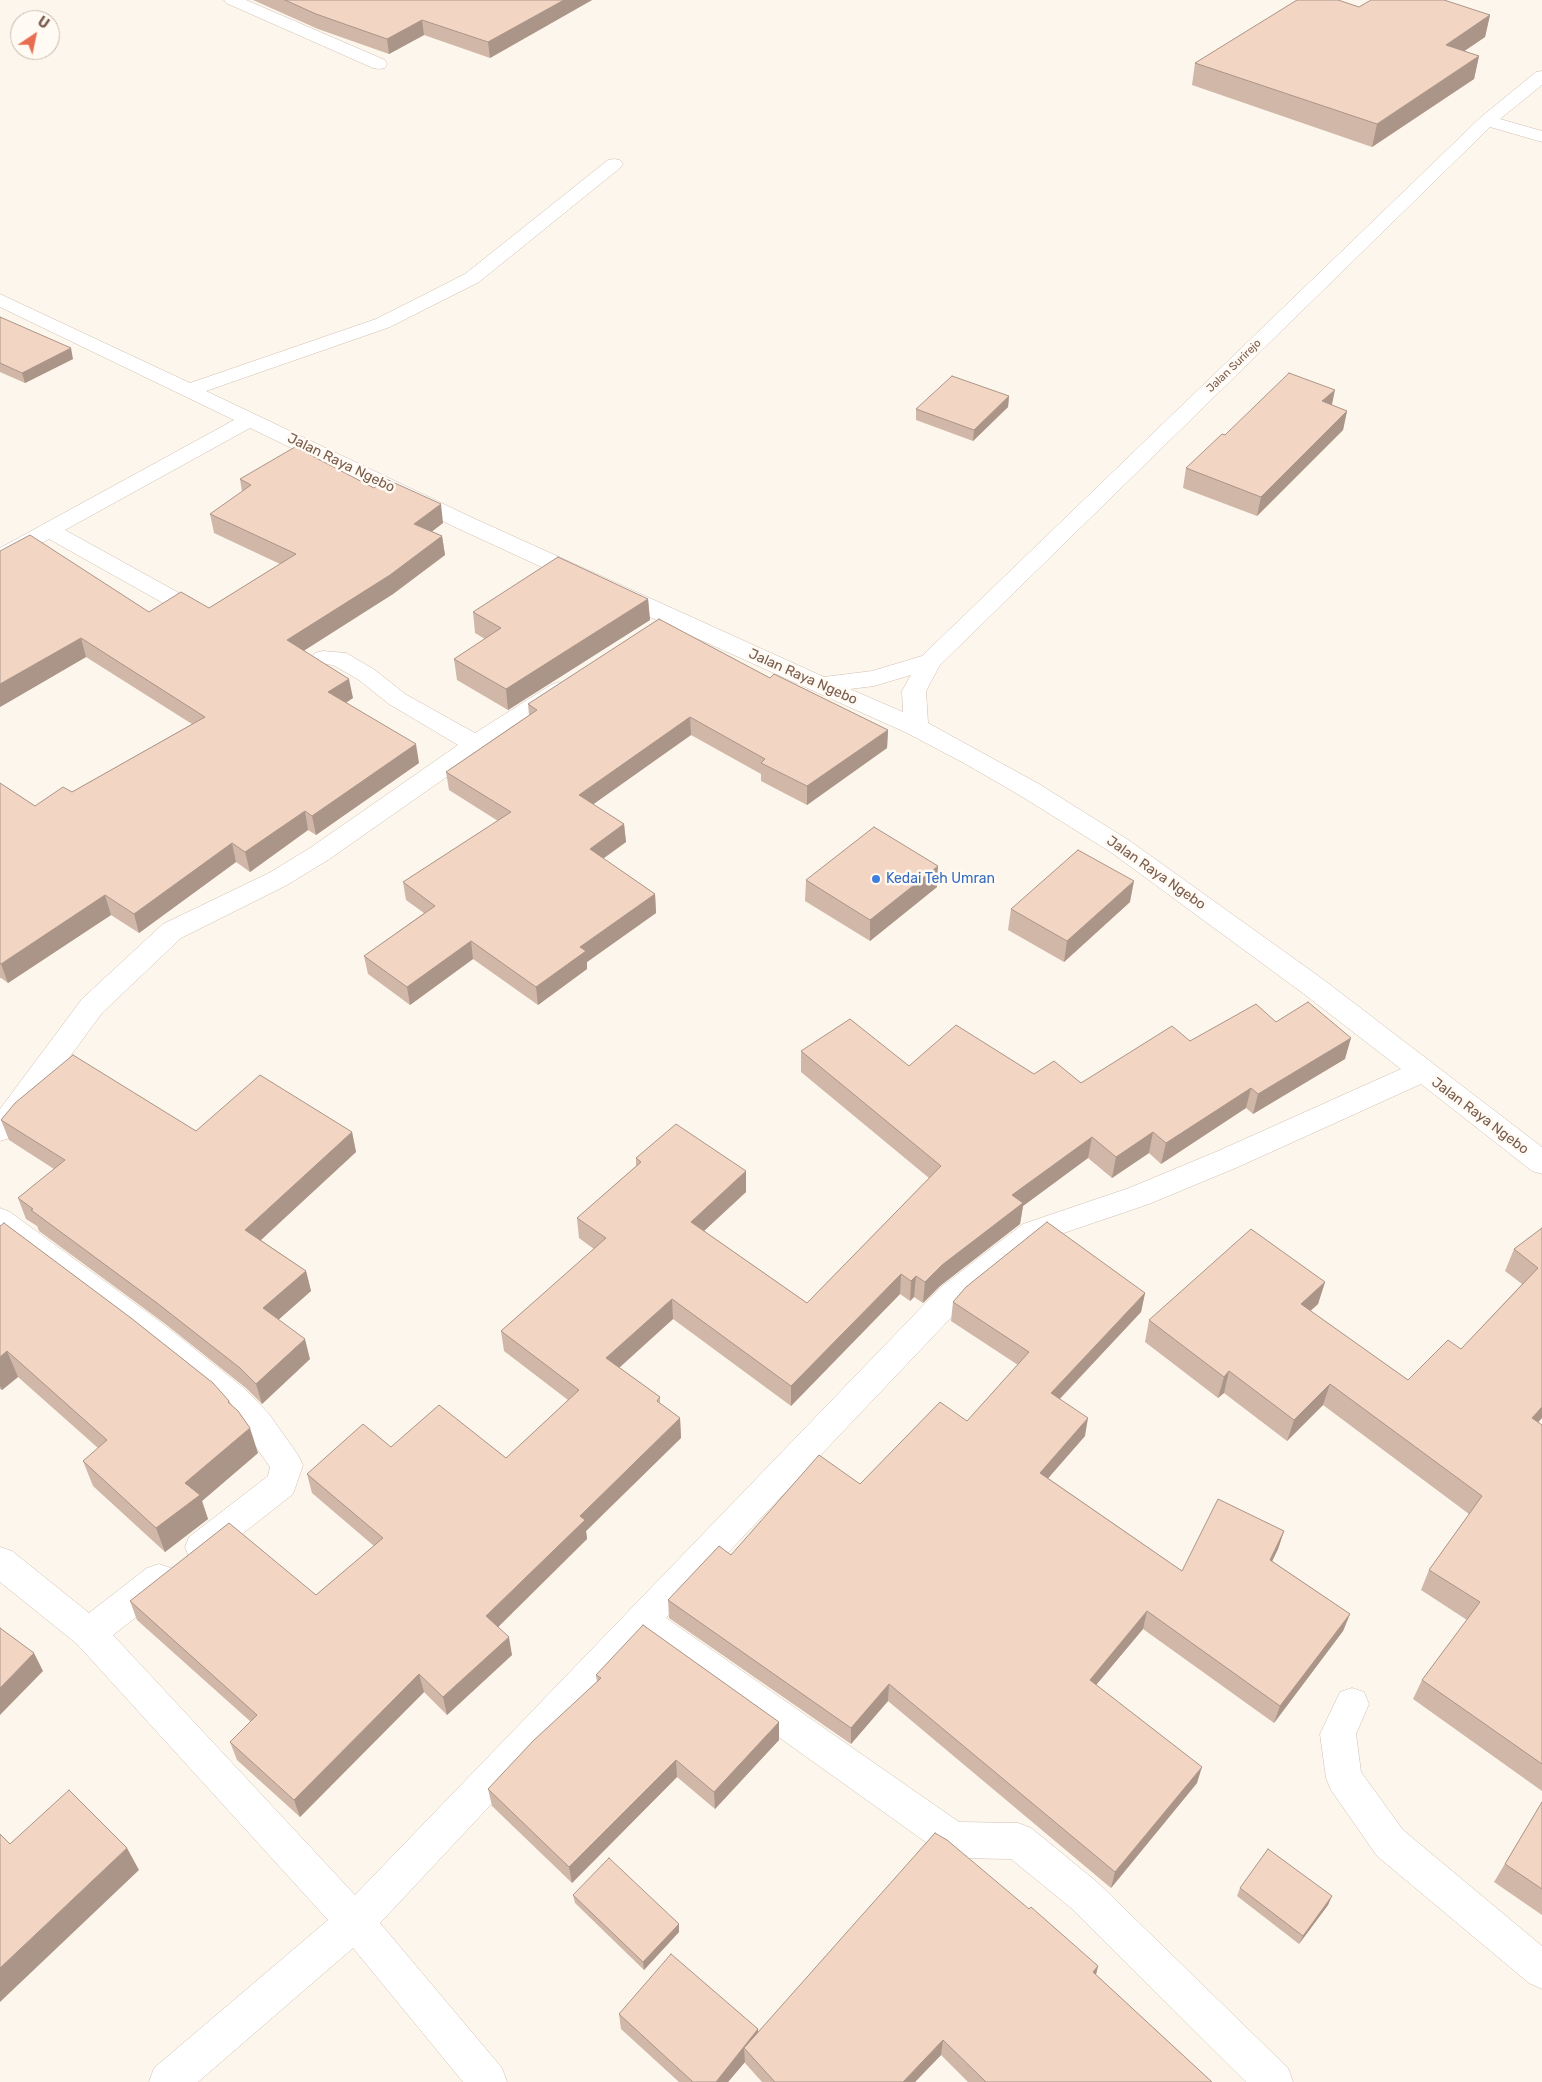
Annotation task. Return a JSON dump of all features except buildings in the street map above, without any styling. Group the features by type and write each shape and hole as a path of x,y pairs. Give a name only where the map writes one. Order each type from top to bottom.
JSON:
{"street":[{"path":"232,0 380,64"},
{"name":"Jalan Surirejo","path":"916,727 914,691 930,661 1488,121 1542,76"},
{"path":"1488,121 1542,138"},
{"path":"190,390 383,323 472,278 614,164"},
{"name":"Jalan Raya Ngebo","path":"0,300 465,523 671,618 916,727 1030,790 1121,847 1314,987 1542,1163"},
{"path":"0,557 251,419"},
{"path":"48,530 180,603"},
{"path":"646,634 671,618"},
{"path":"323,658 338,658 367,675 397,699 476,744"},
{"name":"Jalan Surirejo","path":"822,685 874,678 930,661"},
{"path":"0,1130 92,1006 172,931 278,879 318,854 476,744 582,676"},
{"path":"168,2082 356,1922 952,1296 1033,1232 1148,1193 1422,1072"},
{"path":"0,1220 152,1333 234,1398 258,1424 287,1466 282,1484 89,1633"},
{"path":"0,1562 89,1633 356,1922 488,2082"},
{"path":"642,1620 954,1840 1018,1841 1084,1895 1274,2082"},
{"path":"1352,1704 1338,1734 1344,1778 1390,1843 1542,1970"}],"place":[{"name":"Kedai Teh Umran","path":"876,879"}]}
